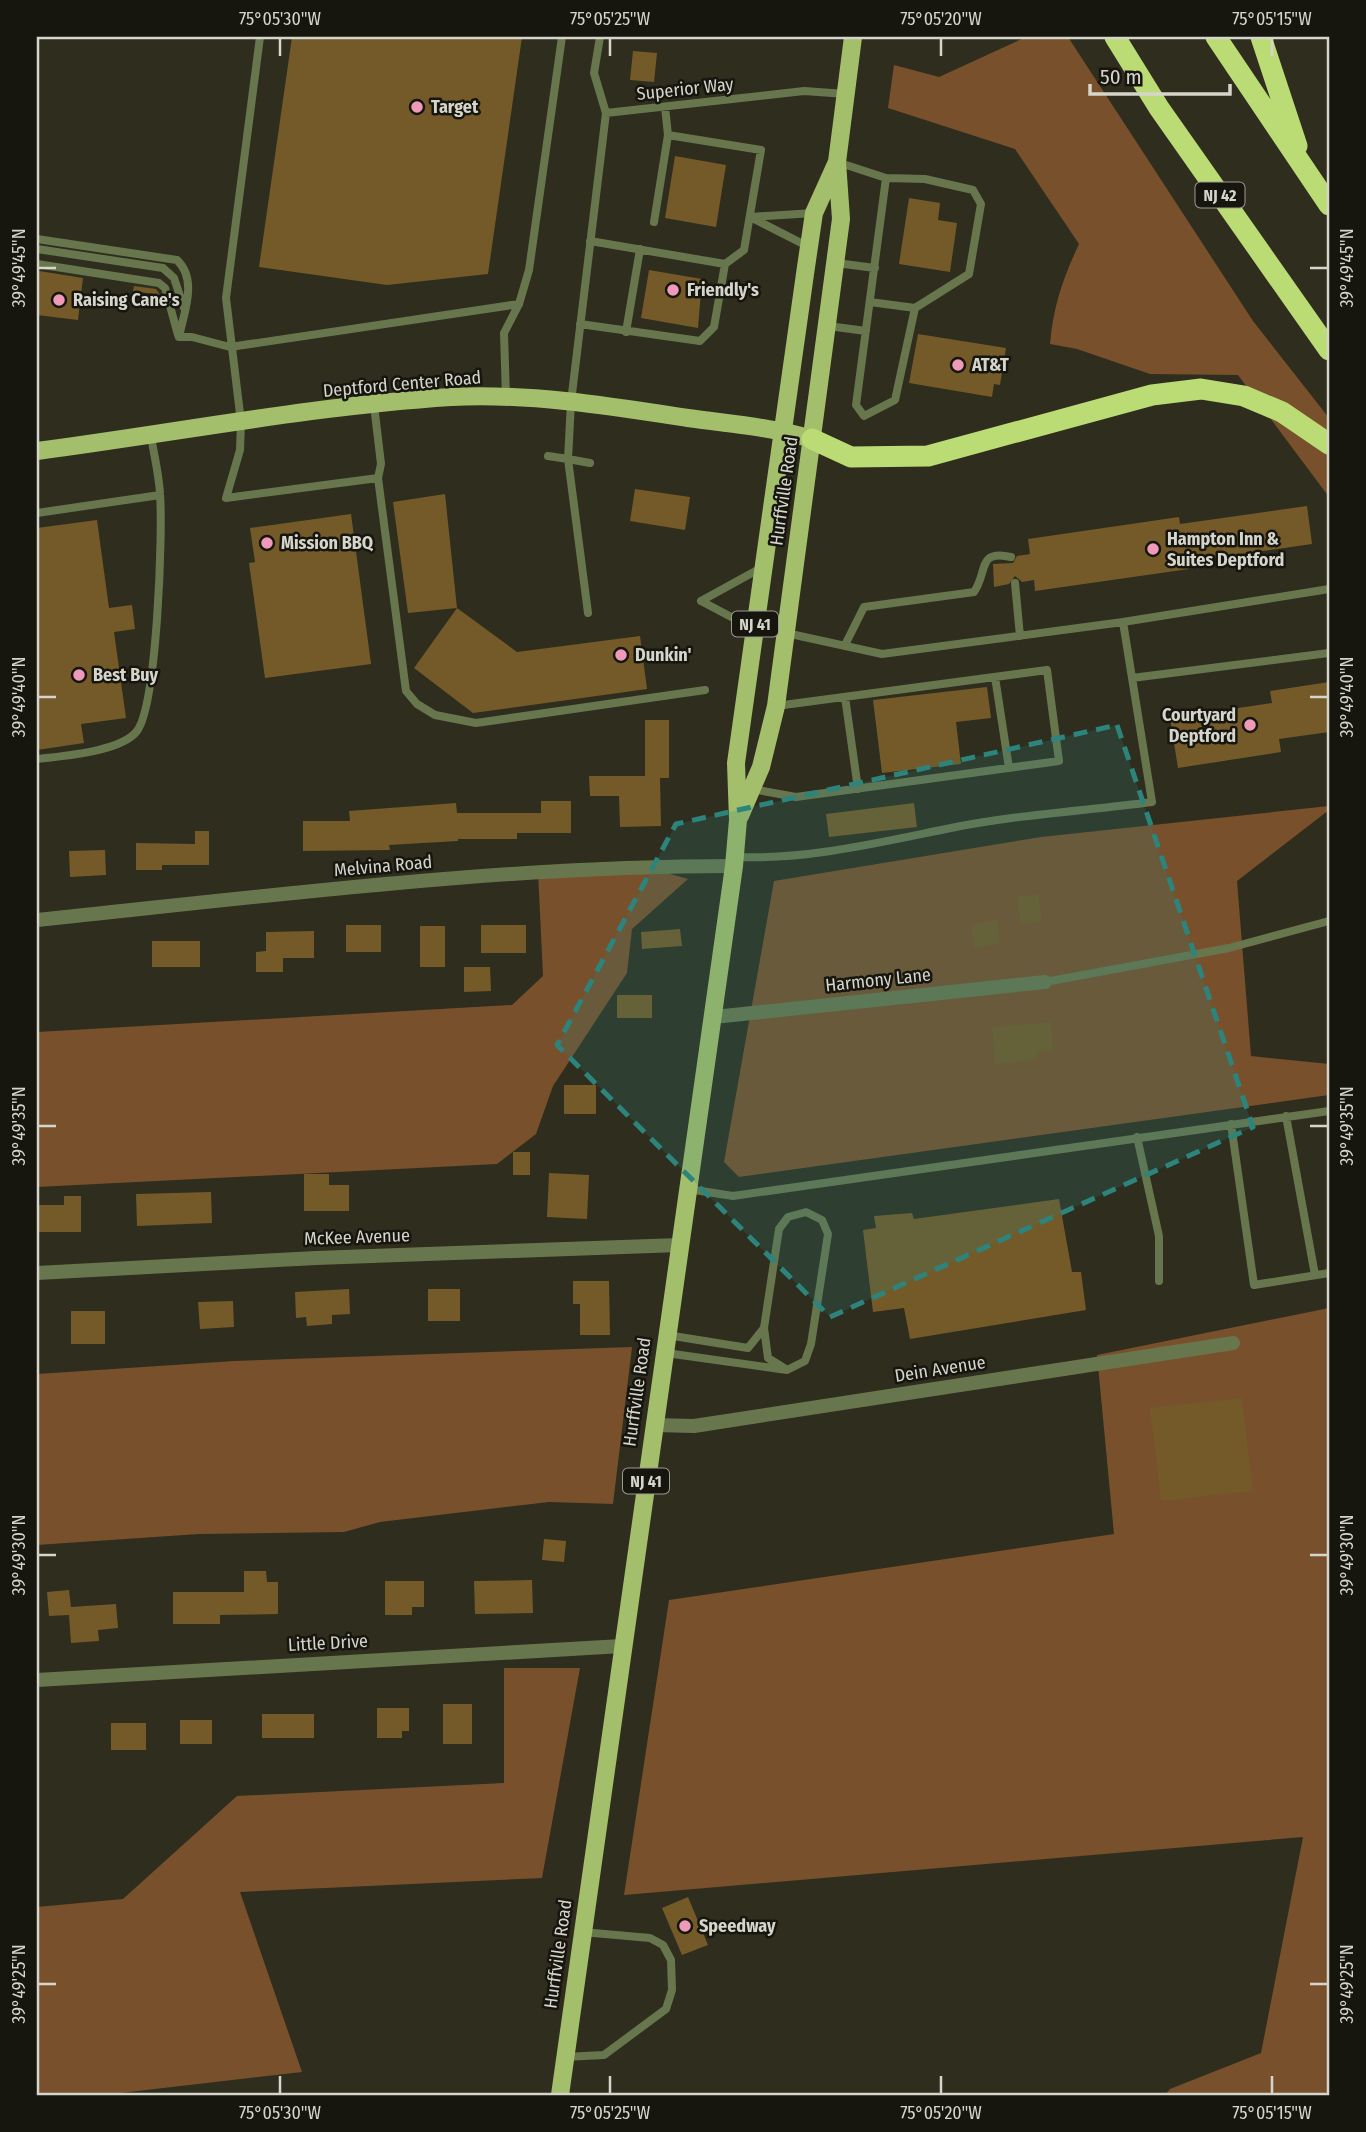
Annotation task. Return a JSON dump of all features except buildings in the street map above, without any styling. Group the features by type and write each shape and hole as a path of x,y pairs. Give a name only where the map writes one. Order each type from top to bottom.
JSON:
{"highway":[{"name":"NJ 42","path":"1115,37 1159,108 1329,350"},
{"path":"1216,37 1329,205"},
{"path":"1261,37 1303,164"},
{"path":"813,439 851,457 928,456 1152,395 1201,389 1244,396 1282,412 1329,444"}],"main road":[{"name":"Hurffville Road","path":"738,820 761,767 776,706 841,219 837,162 853,37"},
{"name":"Hurffville Road","path":"560,2095 735,862 738,820 736,763 782,430 814,214 837,162"},
{"name":"Deptford Center Road","path":"37,451 241,422 452,397 571,402 782,430 813,439"}],"street":[{"name":"Melvina Road","path":"37,920 446,879 735,862"},
{"name":"Harmony Lane","path":"714,1017 1045,982"},
{"name":"McKee Avenue","path":"37,1273 316,1258 679,1245"},
{"name":"Dein Avenue","path":"654,1425 694,1426 1233,1343"},
{"name":"Little Drive","path":"37,1680 622,1646"}],"lane":[{"path":"260,37 226,298 241,422 240,450 226,498 378,478"},
{"path":"506,398 504,333 519,304 529,270 562,37"},
{"path":"587,613 568,459 571,402 606,113 594,73 600,37"},
{"name":"Superior Way","path":"606,113 804,91 846,94"},
{"path":"654,222 668,135 665,107"},
{"path":"580,324 693,343 706,338 714,327 725,264 744,250 761,150 668,135"},
{"path":"837,162 886,178 925,178 973,190 981,204 969,274 915,308 870,302"},
{"path":"886,178 856,405 859,412 868,416 895,400 915,308"},
{"path":"750,217 814,214"},
{"path":"750,217 809,247"},
{"path":"37,239 177,260 185,268 189,288 179,337"},
{"path":"590,241 725,264"},
{"path":"37,249 163,268 174,278 185,311"},
{"path":"626,332 640,249"},
{"path":"835,263 875,268"},
{"path":"37,264 159,283 165,288 179,337"},
{"path":"179,337 192,337 230,347 519,304"},
{"path":"827,326 866,331"},
{"path":"374,405 382,464 378,478 406,691 417,705 435,715 476,723 705,690"},
{"path":"37,759 104,750 137,732 148,704 155,642 160,495 151,436"},
{"path":"548,456 590,463"},
{"path":"37,513 160,495"},
{"path":"845,645 864,607 975,592 980,584 985,562 990,556 997,554 1011,557"},
{"path":"755,629 701,601 763,567"},
{"path":"1015,583 1020,636"},
{"path":"786,633 882,654 1123,622 1329,589"},
{"path":"735,862 907,839 947,828 1152,802 1123,622"},
{"path":"1132,678 1329,653"},
{"path":"752,789 796,797 1059,761 1047,670 776,706"},
{"path":"995,677 1009,768"},
{"path":"845,697 858,789"},
{"path":"1045,982 1229,948 1329,921"},
{"path":"688,1189 733,1196 1329,1111"},
{"path":"1286,1116 1315,1275"},
{"path":"1231,1124 1254,1285 1329,1273"},
{"path":"1136,1137 1159,1236 1159,1281"},
{"path":"665,1344 787,1370 805,1362 811,1344 828,1234 822,1220 806,1212 788,1217 779,1229 764,1328 768,1358 787,1370"},
{"path":"665,1344 748,1348 764,1328"},
{"path":"565,2057 604,2055 666,2009 672,1990 671,1960 663,1945 650,1938 582,1932"}],"highlighted area":[{"path":"1117,725 1253,1127 830,1317 557,1045 676,824"}],"shaded area":[{"path":"1026,37 1068,37 1253,321 1329,418 1329,497 1238,375 1150,374 1077,349 1050,344 1060,293 1079,244 1015,149 888,108 894,65 939,77"},
{"path":"1329,806 1329,810 1237,881 1251,1056 1329,1064 1329,1095 739,1177 724,1162 774,881 1041,837"},
{"path":"642,866 688,879 632,929 627,973 553,1086 536,1134 497,1164 37,1187 37,1032 512,1005 543,976 538,872"},
{"path":"1329,1308 1329,2095 1165,2095 1170,2089 1261,2053 1303,1837 624,1895 669,1600 1114,1534 1097,1355"},
{"path":"632,1347 613,1504 549,1502 380,1522 344,1532 199,1534 37,1545 37,1374 234,1361"},
{"path":"504,1668 580,1668 542,1878 240,1892 302,2072 103,2095 37,2095 37,1907 123,1899 237,1796 504,1783"}],"place":[{"name":"Target","path":"417,107"},
{"name":"Friendly's","path":"673,290"},
{"name":"Raising Cane's","path":"59,300"},
{"name":"AT&T","path":"958,365"},
{"name":"Mission BBQ","path":"267,543"},
{"name":"Hampton Inn & Suites Deptford","path":"1153,549"},
{"name":"Dunkin'","path":"621,655"},
{"name":"Best Buy","path":"79,675"},
{"name":"Courtyard Deptford","path":"1250,725"},
{"name":"Speedway","path":"685,1926"}]}
